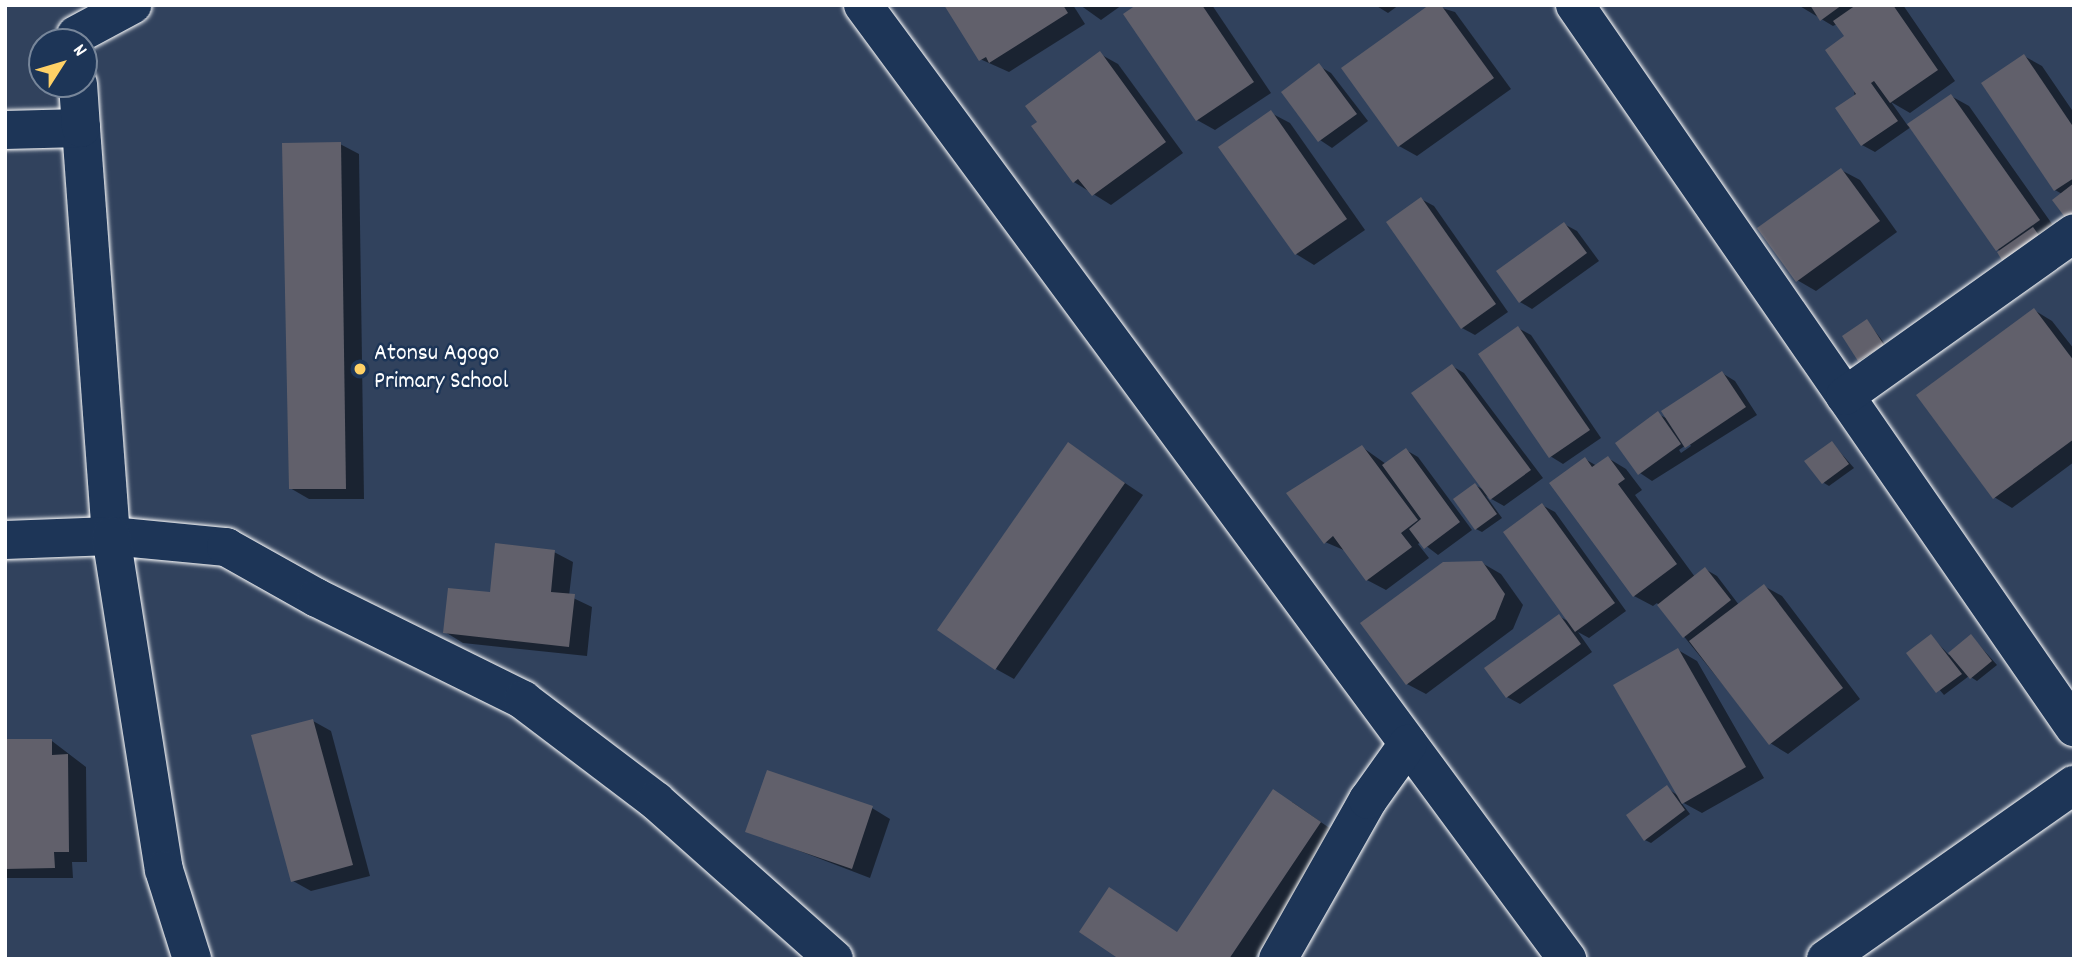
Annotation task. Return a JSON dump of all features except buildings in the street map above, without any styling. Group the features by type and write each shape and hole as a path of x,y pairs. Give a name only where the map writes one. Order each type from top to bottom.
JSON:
{"street":[{"path":"76,27 132,5"},
{"path":"863,5 1567,959"},
{"path":"1575,5 2074,727"},
{"path":"79,98 111,536 164,870 192,959"},
{"path":"5,130 81,128"},
{"path":"1845,396 2074,233"},
{"path":"5,540 111,536 226,547 317,598 523,700 656,801 834,959"},
{"path":"1278,959 1368,800 1408,744"},
{"path":"1826,959 2074,785"}],"place":[{"name":"Atonsu Agogo Primary School","path":"360,369"}]}
